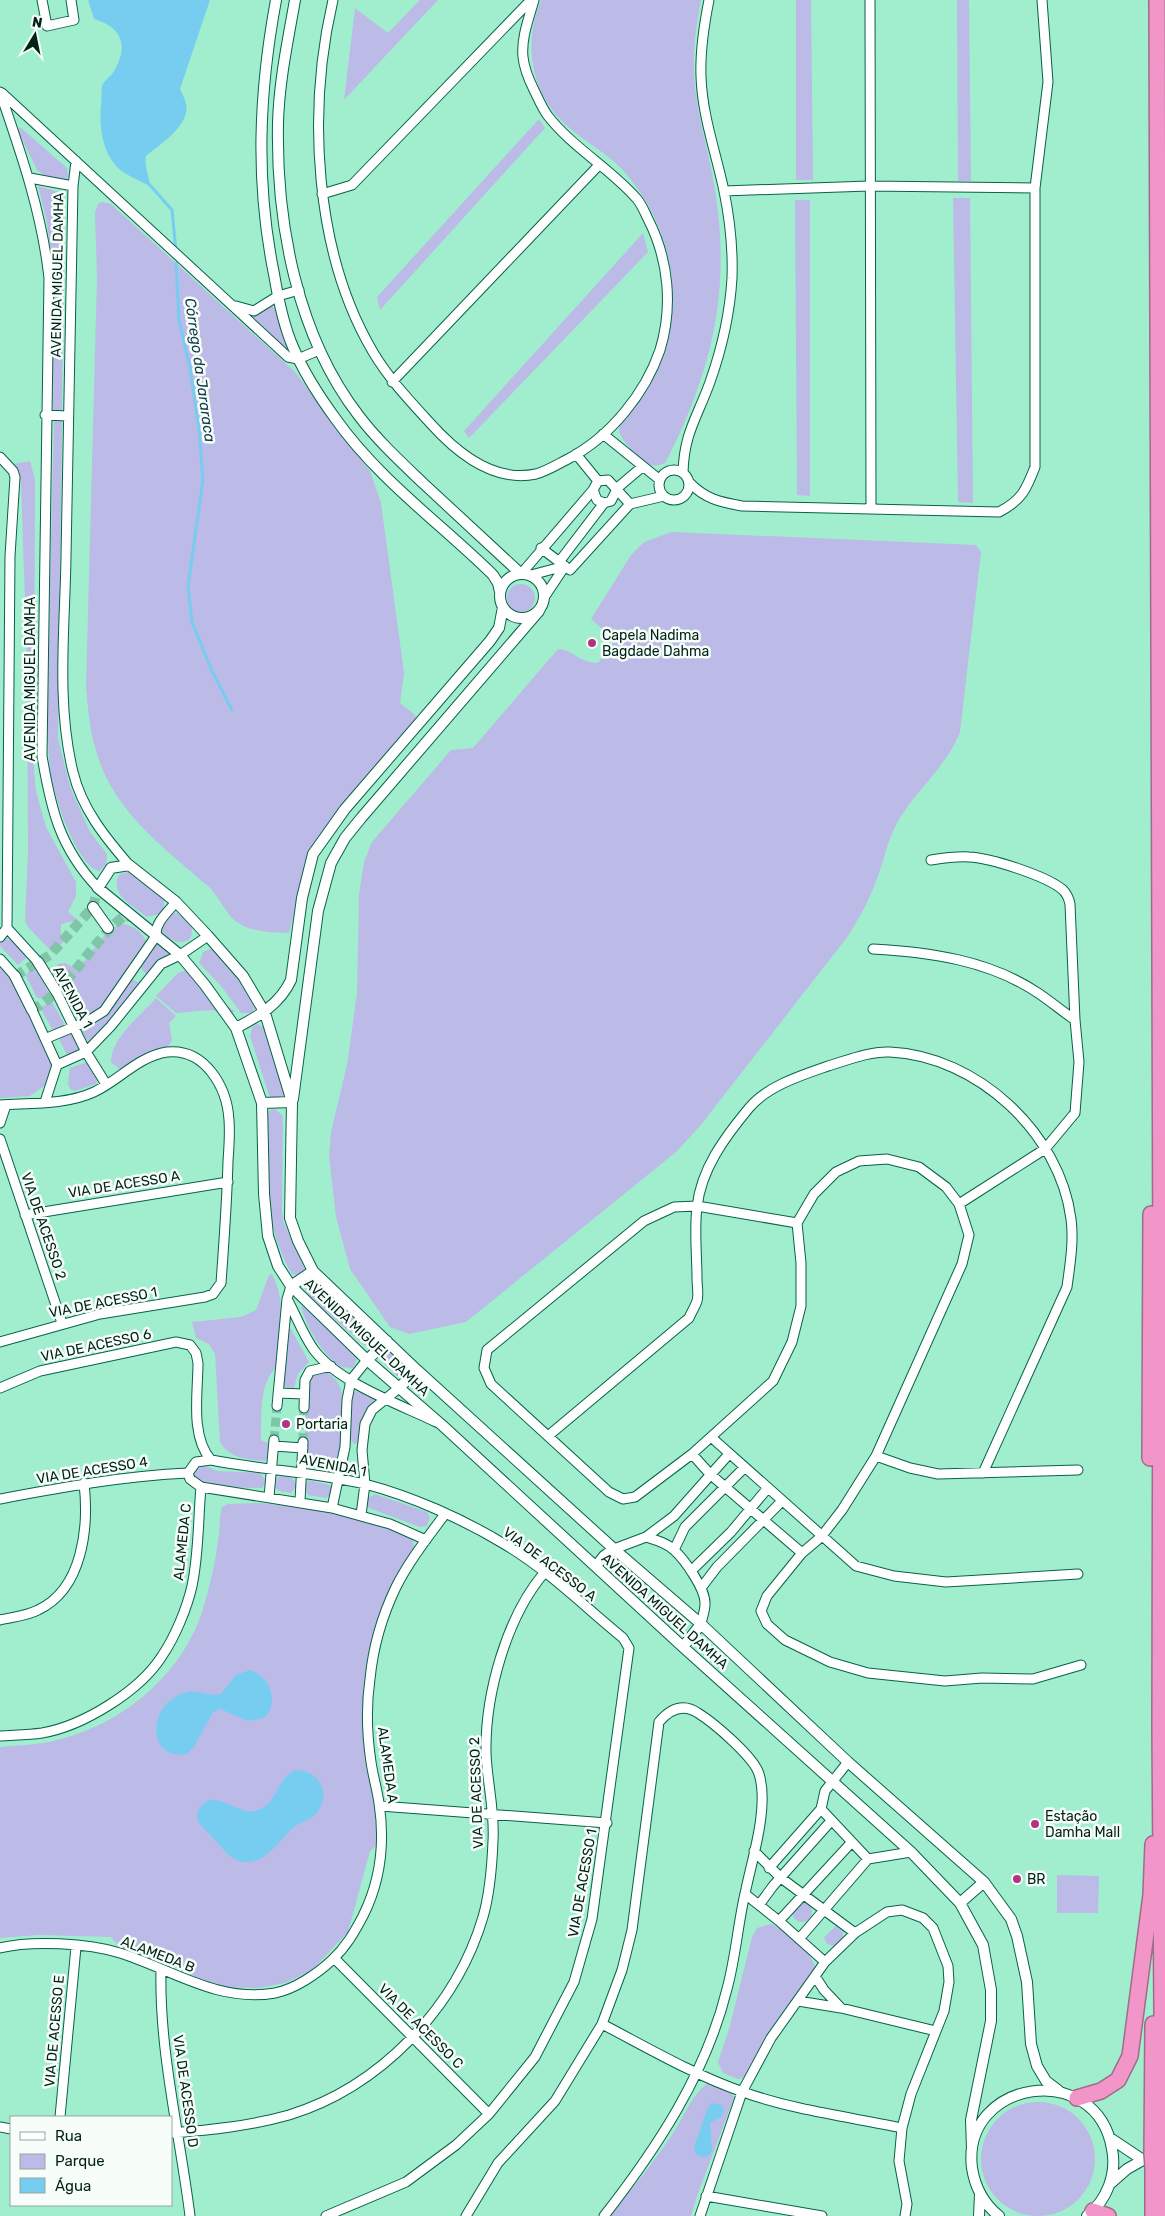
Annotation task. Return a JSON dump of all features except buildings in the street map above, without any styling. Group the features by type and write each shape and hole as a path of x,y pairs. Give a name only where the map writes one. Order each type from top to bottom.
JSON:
{"highway":[{"path":"1077,2098 1101,2091 1118,2080 1130,2056 1150,1895 1160,1835 1150,1424 1152,1018 1147,0"},
{"path":"1153,2216 1157,2160 1160,1835 1161,1248 1157,0"},
{"path":"1157,2160 1164,2216"},
{"path":"1090,2214 1108,2216"}],"street":[{"path":"42,0 47,26 74,20 71,0"},
{"path":"236,1028 265,1013 286,990 290,980 302,898 314,854 345,808 490,641 499,628 503,607 498,583 493,575 389,480 359,448 335,419 298,359 278,296 268,244 260,129 267,50 276,0"},
{"path":"295,0 287,45 278,123 281,190 286,237 299,290 319,350 359,416 386,448 526,575 542,586 545,596"},
{"path":"333,0 321,72 322,194 339,274 354,315 372,350 392,382 446,440 486,469 513,476 539,473 576,454 603,434 646,383 660,348 669,301 665,268 654,231 639,200 547,115 530,82 523,58 524,35 533,0"},
{"path":"322,194 352,185 533,0"},
{"path":"709,0 703,30 701,76 708,129 724,191 731,235 732,280 723,336 710,382 687,436 683,473 698,492 711,500 742,506 1000,512 1014,504 1025,492 1035,467 1035,188 1048,82 1042,0"},
{"path":"870,0 871,508"},
{"path":"0,91 288,357 298,359 319,350"},
{"name":"AVENIDA MIGUEL DAMHA","path":"0,91 30,178 45,239 48,278 42,756 58,829 75,861 98,888 180,955 205,985 236,1028 262,1103 264,1194 268,1236 278,1266 291,1286 367,1360 443,1426 683,1647 911,1852 960,1903 983,1945 991,1990 991,2021 971,2120 974,2178 980,2194"},
{"name":"AVENIDA MIGUEL DAMHA","path":"76,161 73,186 68,416 65,722 73,773 86,808 101,832 129,865 176,902 208,936 243,976 265,1013 292,1102 290,1218 298,1241 313,1271 417,1370 614,1549 701,1624 848,1762 984,1882 1011,1919 1017,1936 1027,1982 1031,2044 1037,2066 1046,2081 1059,2091"},
{"path":"392,382 599,165"},
{"path":"30,178 73,186"},
{"path":"724,191 869,186 1035,188"},
{"path":"234,306 254,311 278,296 299,290"},
{"path":"45,415 68,416"},
{"path":"603,434 660,480"},
{"path":"576,454 598,481"},
{"path":"0,936 7,928 5,865 9,660 5,556 15,477 1,458"},
{"path":"262,1103 292,1102 318,911 331,863 345,838 539,611 562,564 604,502 611,500 616,490 642,467"},
{"path":"683,473 669,470 660,480 660,489 664,496 673,500 682,498 688,491 689,482"},
{"path":"598,481 608,480 630,504"},
{"path":"526,575 541,548 593,490 598,481"},
{"path":"593,490 595,497 604,502"},
{"path":"541,548 570,570 630,504 664,496"},
{"path":"500,592 507,580 562,564"},
{"path":"503,607 507,613 520,618 534,616 539,611"},
{"path":"0,664 9,660"},
{"path":"931,860 971,857 990,860 1024,871 1065,892 1070,904 1075,1020 1079,1062 1075,1113 1045,1149 959,1204"},
{"path":"98,888 111,868 129,865"},
{"path":"46,1038 88,1021 104,1011 156,936 156,929 159,923 176,902"},
{"path":"93,907 108,928"},
{"name":"AVENIDA 1","path":"7,928 38,962 56,991 86,1052 106,1084"},
{"path":"57,1065 86,1052 112,1026 161,964 180,955 208,936"},
{"path":"872,949 915,951 957,959 998,972 1036,992 1075,1020"},
{"path":"0,959 15,976 46,1038 57,1065 45,1102"},
{"path":"132,972 147,982"},
{"path":"0,1123 3,1105 45,1102 93,1092 144,1061 166,1052 178,1053 200,1061 213,1071 220,1086 230,1118 228,1182"},
{"path":"548,1436 689,1318 698,1299 696,1206 710,1162 750,1106 786,1081 864,1055 890,1052 919,1057 955,1069 980,1082 1008,1104 1030,1126 1045,1149 1063,1186 1071,1219 1072,1254 1067,1287 983,1472"},
{"name":"VIA DE ACESSO 2","path":"0,1139 62,1323"},
{"path":"797,1223 696,1206 674,1207 644,1221 487,1350 484,1368 491,1384 609,1492 623,1499 635,1497 692,1454 773,1381 792,1342 801,1306 802,1263 797,1223 814,1194 836,1172 859,1161 887,1159 920,1167 946,1187 959,1204 968,1235 962,1264 876,1456 842,1510 821,1537 802,1553 767,1596 762,1611 767,1624 776,1633 830,1662 868,1673 945,1681 982,1678 1034,1679 1081,1665"},
{"name":"VIA DE ACESSO A","path":"26,1215 228,1182"},
{"name":"VIA DE ACESSO 1","path":"0,1342 62,1323 100,1314 205,1297 213,1294 221,1283 228,1182"},
{"path":"277,1406 287,1299 291,1286 313,1271"},
{"path":"287,1299 314,1350 331,1366 351,1380 443,1426"},
{"path":"332,1508 344,1447 347,1400 351,1380 367,1360 387,1341"},
{"name":"VIA DE ACESSO 6","path":"0,1388 40,1371 176,1342 190,1345 196,1353 198,1432 202,1448 211,1460"},
{"path":"304,1408 305,1380 310,1370 331,1366"},
{"path":"361,1515 365,1484 362,1450 365,1424 372,1410 387,1399 417,1370"},
{"path":"278,1393 304,1394"},
{"path":"710,1438 856,1566 894,1576 946,1582 1078,1574"},
{"path":"269,1497 274,1443 303,1445 300,1501"},
{"path":"344,1447 362,1450"},
{"path":"692,1454 710,1474 764,1518 802,1553"},
{"path":"596,1566 604,1556 614,1549 646,1536 674,1516 729,1454"},
{"path":"876,1456 910,1468 938,1474 1078,1470"},
{"path":"188,1473 196,1462 211,1460"},
{"name":"AVENIDA 1","path":"211,1460 303,1472 365,1484 406,1497 445,1514"},
{"path":"674,1550 686,1528 724,1486 744,1468"},
{"name":"VIA DE ACESSO 4","path":"0,1500 84,1483 150,1475 188,1473"},
{"name":"ALAMEDA C","path":"0,1734 42,1733 81,1720 109,1704 136,1684 162,1657 192,1588 198,1556 201,1487 190,1479 188,1473"},
{"path":"0,1620 38,1610 56,1598 68,1583 77,1564 83,1542 84,1483"},
{"path":"201,1487 300,1501 332,1508 390,1524 426,1540"},
{"path":"691,1571 731,1532 767,1489"},
{"path":"701,1588 764,1518 781,1502"},
{"name":"VIA DE ACESSO A","path":"445,1514 505,1544 544,1573 623,1638 629,1648"},
{"name":"ALAMEDA A","path":"303,1981 334,1958 344,1948 356,1930 377,1880 382,1851 380,1806 371,1761 368,1725 368,1696 374,1654 396,1587 445,1514"},
{"path":"674,1516 686,1528"},
{"path":"646,1536 674,1550 691,1571 701,1588 706,1603 701,1624 683,1647"},
{"name":"VIA DE ACESSO 2","path":"174,2133 206,2132 241,2126 290,2115 311,2107 357,2083 398,2052 413,2038 444,1999 478,1933 484,1915 490,1879 493,1813 486,1752 488,1712 496,1672 508,1636 533,1587 544,1573"},
{"name":"VIA DE ACESSO 1","path":"326,2216 406,2182 456,2145 489,2114 535,2057 574,1982 592,1919 607,1823 629,1648"},
{"path":"466,2216 498,2163 555,2101 602,2024 622,1970 632,1930 659,1722 674,1709 684,1707 706,1718 753,1762 759,1772 763,1792 754,1851 727,1990 698,2072 664,2133 604,2216"},
{"path":"769,1868 821,1809 825,1792 832,1780 848,1762"},
{"path":"380,1806 607,1823"},
{"path":"821,1809 868,1859"},
{"path":"759,1905 831,1821"},
{"path":"779,1921 851,1843"},
{"path":"754,1851 781,1878 855,1933"},
{"path":"799,1939 822,1910 868,1859 911,1852"},
{"path":"960,1903 984,1882"},
{"path":"745,1894 825,1962"},
{"path":"700,2216 742,2092 771,2038 825,1962 855,1933 887,1912 902,1910 923,1918 933,1928 948,1966 949,1982 948,1998 911,2094 902,2128 899,2162 906,2204 905,2216"},
{"name":"ALAMEDA B","path":"0,1948 11,1945 43,1943 120,1953 215,1990 242,1995 277,1992 303,1981"},
{"name":"VIA DE ACESSO E","path":"60,2116 76,1946"},
{"name":"VIA DE ACESSO C","path":"334,1958 489,2114"},
{"name":"VIA DE ACESSO D","path":"162,1970 161,1997 174,2133 190,2216"},
{"path":"815,1976 824,1990 841,2008"},
{"path":"798,2001 841,2008 936,2031"},
{"path":"602,2024 742,2092 777,2102 902,2128"},
{"path":"972,2149 981,2124 992,2110 1006,2099 1023,2092 1041,2089 1059,2091 1077,2098 1092,2109 1104,2124 1110,2138 1114,2160 1111,2183 1106,2194 1090,2214"},
{"path":"1110,2138 1157,2160"},
{"path":"1111,2183 1126,2169 1157,2160"},
{"path":"979,2216 980,2194"},
{"path":"980,2194 999,2216"},
{"path":"706,2196 801,2215 822,2216"}],"green space":[{"path":"420,0 438,0 344,100 355,8 388,33"},
{"path":"541,0 701,0 695,38 694,75 697,103 714,184 719,222 721,259 719,293 707,360 696,394 666,462 655,466 647,463 627,445 619,430 622,421 650,383 667,341 673,296 667,252 652,212 627,175 606,155 566,125 544,98 533,66 532,50 535,16"},
{"path":"796,0 811,0 813,180 796,180"},
{"path":"957,0 969,0 971,181 958,181"},
{"path":"539,119 545,128 380,310 377,297"},
{"path":"21,128 67,168 68,177 65,181 46,177 37,170 17,129"},
{"path":"38,186 62,193 64,196 62,414 53,414 53,265 46,217"},
{"path":"953,198 970,198 973,503 958,502"},
{"path":"795,200 810,200 810,496 797,495"},
{"path":"102,202 111,204 295,372 370,471 381,503 404,673 400,703 415,715 417,723 349,797 311,847 289,933 251,929 232,918 209,887 157,842 126,808 113,790 103,769 93,739 86,687 97,278 95,212 98,204"},
{"path":"643,233 648,252 469,438 464,431"},
{"path":"263,304 276,308 291,352 287,352 253,320 252,315"},
{"path":"54,420 62,421 58,738 70,787 90,832 107,854 106,865 99,871 90,866 74,843 61,811 50,771 48,706"},
{"path":"30,461 35,480 34,771 36,791 46,827 76,882 76,896 68,912 80,922 79,924 73,921 61,924 61,937 65,940 53,953 28,927 25,921 28,850 27,662 21,481 14,464"},
{"path":"672,532 976,545 981,552 960,732 947,756 912,800 897,823 870,896 848,936 700,1126 676,1152 466,1322 409,1334 390,1327 350,1269 336,1217 329,1156 331,1132 347,1065 357,993 359,894 364,862 372,842 451,750 473,748 558,649 568,651 585,661 598,663 615,640 591,619 631,555 644,542"},
{"path":"521,584 531,588 535,598 531,608 521,612 511,608 507,598 511,588"},
{"path":"130,871 164,898 164,907 159,914 147,917 129,904 119,893 117,881 120,874"},
{"path":"177,913 188,921 192,930 190,939 182,942 175,941 162,931 162,925 169,914"},
{"path":"119,924 128,925 136,929 147,943 98,1013 84,1018 76,1016 63,994 67,981 62,980 57,964 66,963 77,970 108,931"},
{"path":"6,938 17,942 28,956 18,965 0,946 0,943"},
{"path":"159,943 169,951 168,954 160,965 145,973 141,968 143,960 153,944"},
{"path":"213,948 222,954 255,1002 256,1007 251,1013 241,1013 221,986 199,963 203,952"},
{"path":"0,962 9,972 54,1062 48,1083 30,1096 0,1098"},
{"path":"30,969 38,971 49,993 47,999 37,998 26,976"},
{"path":"186,970 196,971 204,975 227,1006 235,1011 229,1016 212,1010 176,1013 156,996 178,973"},
{"path":"134,980 141,984 139,991 89,1043 82,1032 83,1028 97,1023 128,982"},
{"path":"156,998 176,1016 169,1023 172,1040 166,1050 123,1072 111,1062 116,1044 128,1027"},
{"path":"52,1002 64,1023 60,1031 52,1029 40,1007"},
{"path":"257,1024 266,1028 286,1092 283,1099 272,1100 269,1095 250,1036 252,1027"},
{"path":"69,1033 72,1034 79,1051 68,1057 60,1037"},
{"path":"87,1062 98,1077 96,1084 75,1091 70,1089 68,1084 70,1068"},
{"path":"275,1109 283,1116 282,1211 284,1223 305,1270 297,1275 292,1274 282,1255 268,1200 269,1143 267,1116 270,1110"},
{"path":"272,1274 280,1296 281,1331 277,1367 267,1382 262,1401 261,1440 272,1445 270,1455 265,1461 245,1459 234,1455 224,1448 220,1442 215,1354 209,1344 196,1338 192,1322 241,1317 256,1310 269,1275"},
{"path":"309,1280 317,1281 376,1338 375,1344 370,1347 364,1345 308,1295 305,1285"},
{"path":"303,1306 358,1357 353,1368 341,1367 321,1348 308,1324 301,1307"},
{"path":"287,1329 291,1329 309,1362 298,1374 294,1388 282,1386"},
{"path":"386,1349 390,1350 407,1367 402,1376 397,1376 380,1359 381,1352"},
{"path":"323,1371 333,1377 339,1386 343,1398 344,1411 341,1462 327,1471 311,1466 306,1461 304,1452 307,1389 310,1375"},
{"path":"355,1391 373,1397 376,1401 361,1441 354,1444 349,1438 352,1394"},
{"path":"201,1464 217,1471 260,1473 266,1481 262,1488 214,1487 193,1480 192,1468"},
{"path":"282,1476 294,1480 296,1487 291,1493 279,1491 274,1486 276,1478"},
{"path":"308,1480 330,1485 332,1489 331,1495 326,1498 308,1495 304,1488"},
{"path":"375,1494 427,1512 430,1517 427,1526 420,1527 369,1508 367,1504 368,1498"},
{"path":"259,1503 310,1508 373,1521 412,1538 415,1549 395,1587 367,1681 378,1809 378,1844 370,1851 348,1932 311,1971 285,1983 258,1988 224,1987 197,1978 159,1959 123,1948 111,1937 39,1935 0,1938 0,1747 43,1743 81,1733 104,1723 146,1694 164,1677 179,1657 192,1635 202,1612 215,1559 222,1507 228,1504"},
{"path":"1057,1875 1099,1876 1098,1913 1057,1913"},
{"path":"802,1902 809,1905 812,1912 809,1919 802,1922 795,1919 792,1912 795,1905"},
{"path":"771,1924 798,1943 809,1955 816,1968 744,2078 738,2079 723,2073 718,2062 729,2029 752,1937 757,1928"},
{"path":"836,1926 843,1932 843,1939 839,1944 832,1946 826,1943 824,1937"},
{"path":"712,2081 729,2089 734,2098 691,2216 607,2216 657,2157 694,2097"},
{"path":"1038,2102 1060,2106 1070,2111 1086,2127 1091,2137 1095,2159 1091,2181 1086,2191 1070,2207 1060,2212 1038,2216 1016,2212 1006,2207 990,2191 985,2181 981,2159 985,2137 990,2127 1006,2111 1016,2106"}],"water":[{"path":"88,0 210,0 180,89 186,104 184,119 173,134 146,156 150,186 123,172 110,158 103,141 101,123 102,86 119,62 122,46 117,32 94,19"},
{"path":"250,1670 263,1678 270,1690 272,1697 271,1705 269,1712 264,1718 247,1721 221,1709 213,1712 194,1747 187,1754 174,1754 165,1750 159,1743 156,1733 161,1712 167,1703 177,1696 190,1692 221,1694 236,1675"},
{"path":"296,1770 310,1774 320,1783 323,1789 322,1803 315,1815 292,1829 263,1857 250,1862 237,1860 227,1853 200,1824 197,1816 198,1811 207,1801 220,1801 248,1811 263,1808 273,1798 284,1779"},
{"path":"712,2103 722,2105 724,2111 721,2117 710,2123 712,2151 707,2157 701,2157 695,2153 694,2147 708,2107"}],"waterway":[{"name":"Córrego da Jararaca","path":"149,184 172,210 176,251"},
{"name":"Córrego da Jararaca","path":"176,263 179,320 190,368 199,428 203,480 188,586 192,622 212,671 232,710"}],"tunnel":[{"path":"15,976 50,955 93,907 98,888"},
{"path":"32,1010 56,992 112,927 124,916 133,917"},
{"path":"274,1440 277,1406"},
{"path":"303,1442 304,1408"}],"place":[{"name":"Capela Nadima Bagdade Dahma","path":"592,643"},
{"name":"Portaria","path":"286,1424"},
{"name":"Estação Damha Mall","path":"1035,1824"},
{"name":"BR","path":"1017,1879"}]}
